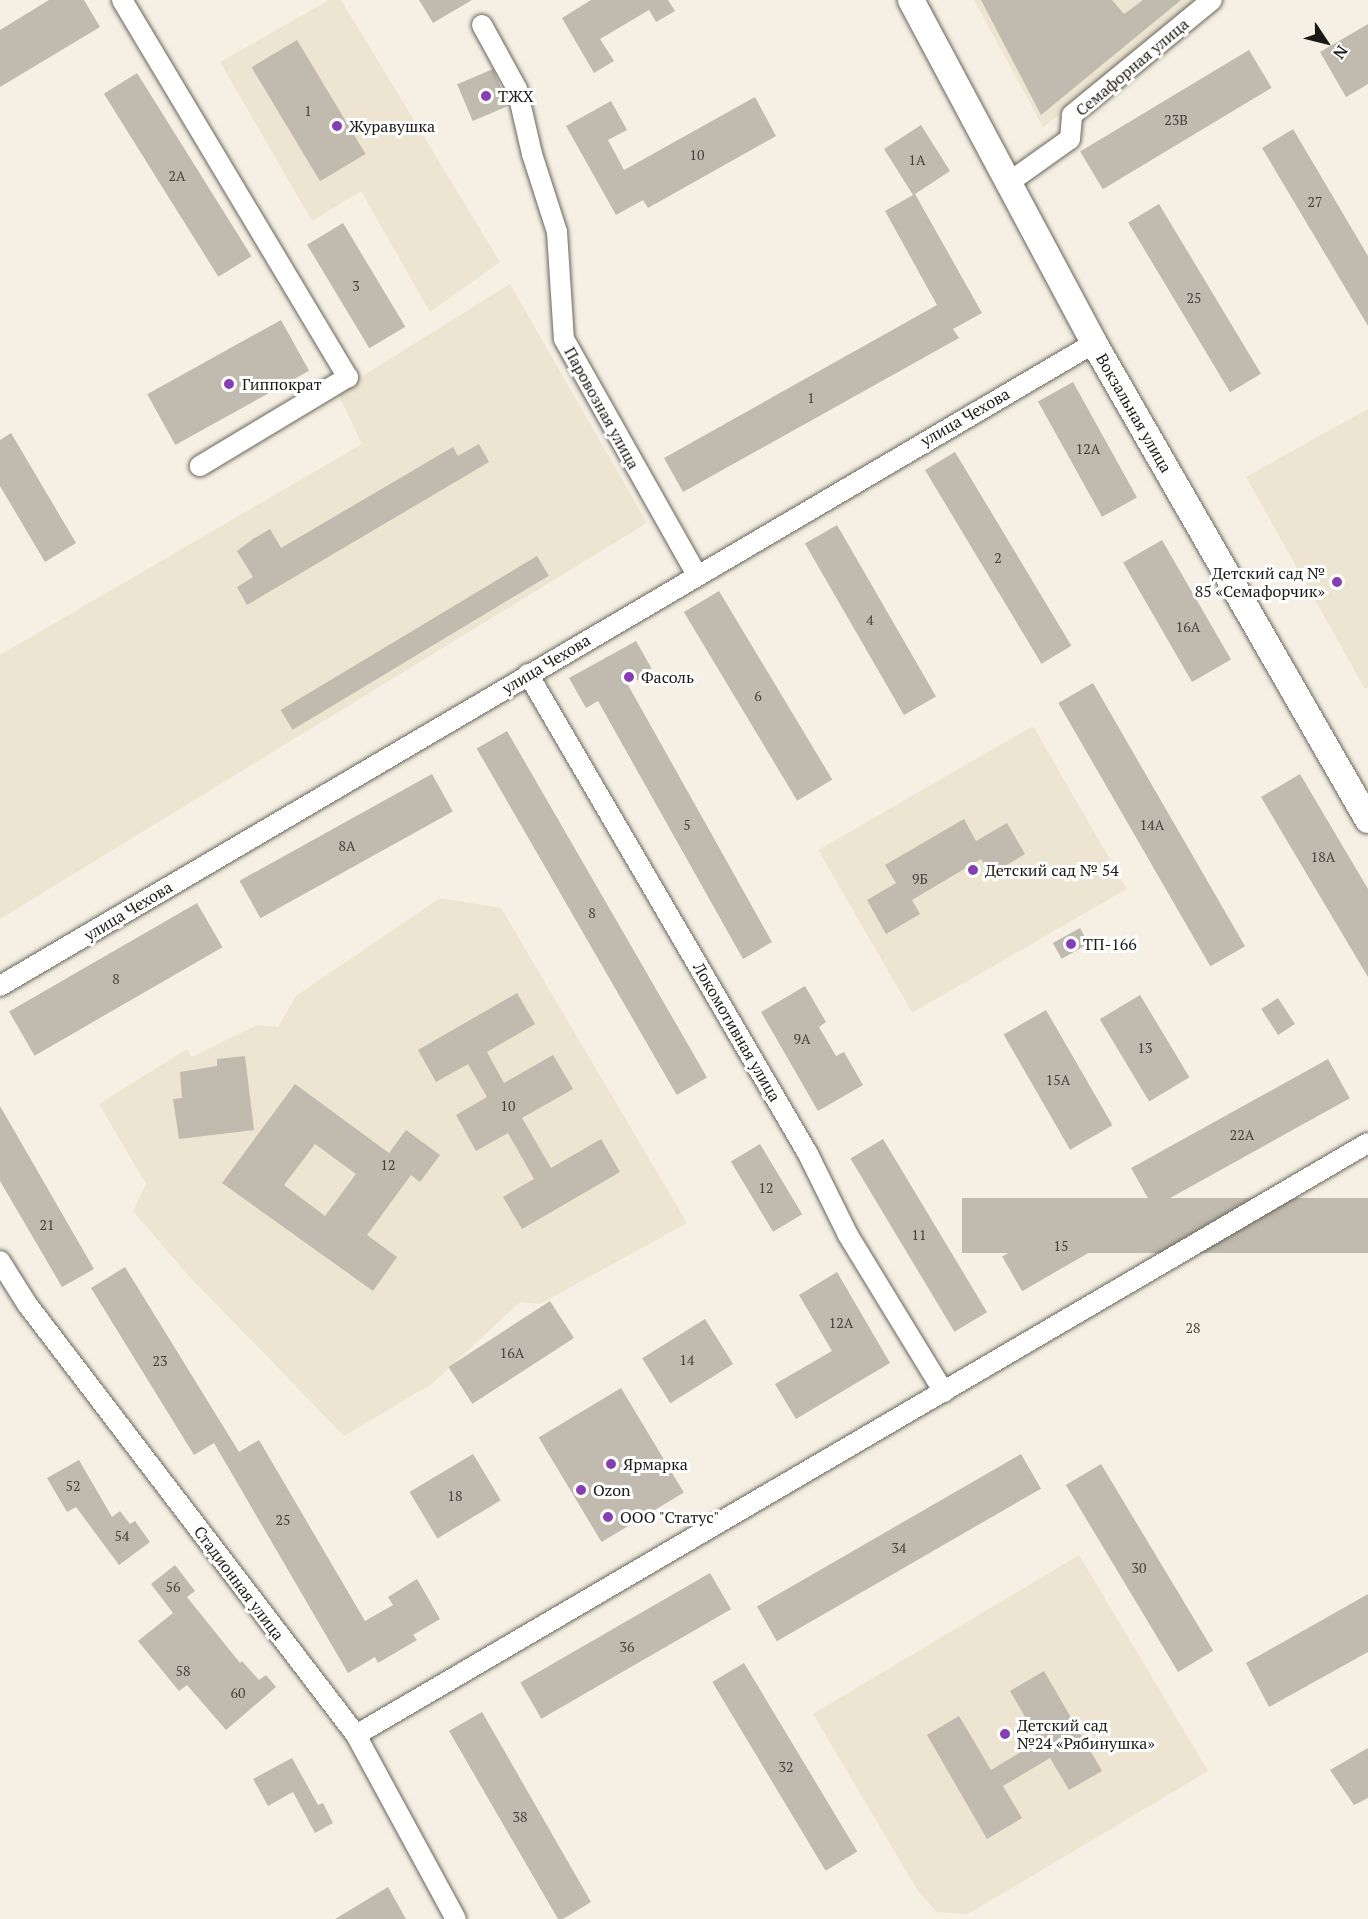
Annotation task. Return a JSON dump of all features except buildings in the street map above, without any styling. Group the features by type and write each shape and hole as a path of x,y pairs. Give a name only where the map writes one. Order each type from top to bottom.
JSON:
{"main road":[{"name":"Вокзальная улица","path":"911,0 1094,342 1368,820"}],"street":[{"path":"122,0 348,377 200,466"},
{"name":"Семафорная улица","path":"1008,183 1070,139 1072,115 1212,0"},
{"name":"Паровозная улица","path":"482,25 517,89 532,154 557,232 564,339 697,575"},
{"name":"улица Чехова","path":"0,986 1094,342"},
{"name":"Локомотивная улица","path":"528,674 808,1154 848,1235 944,1392"},
{"path":"356,1735 1368,1143"},
{"name":"Стадионная улица","path":"0,1261 27,1304 356,1735 456,1919"},
{"path":"0,1290 27,1304"}],"shaded area":[{"name":"Журавушка","path":"329,0 341,0 500,262 430,312 361,191 312,221 220,62"},
{"path":"974,0 1219,0 1043,127"},
{"path":"510,284 647,523 0,919 0,655 362,444 337,392"},
{"name":"Детский сад № 85 «Семафорчик»","path":"1368,409 1368,687 1365,689 1246,477"},
{"name":"Детский сад № 54","path":"1033,726 1127,889 912,1013 818,850"},
{"path":"440,898 501,908 687,1223 540,1304 520,1302 433,1383 344,1436 189,1276 133,1211 146,1184 99,1104 187,1049 192,1057 257,1025 278,1027 296,996"},
{"name":"Детский сад №24 «Рябинушка»","path":"1079,1555 1208,1771 968,1914 937,1912 918,1891 813,1714"}],"place":[{"name":"ТЖХ","path":"486,96"},
{"name":"Журавушка","path":"337,126"},
{"name":"Гиппократ","path":"229,384"},
{"name":"Детский сад № 85 «Семафорчик»","path":"1337,582"},
{"name":"Фасоль","path":"629,677"},
{"name":"Детский сад № 54","path":"973,870"},
{"name":"ТП-166","path":"1071,944"},
{"name":"Ярмарка","path":"611,1464"},
{"name":"Ozon","path":"581,1490"},
{"name":"ООО \"Статус\"","path":"608,1517"},
{"name":"Детский сад №24 «Рябинушка»","path":"1005,1734"}]}
